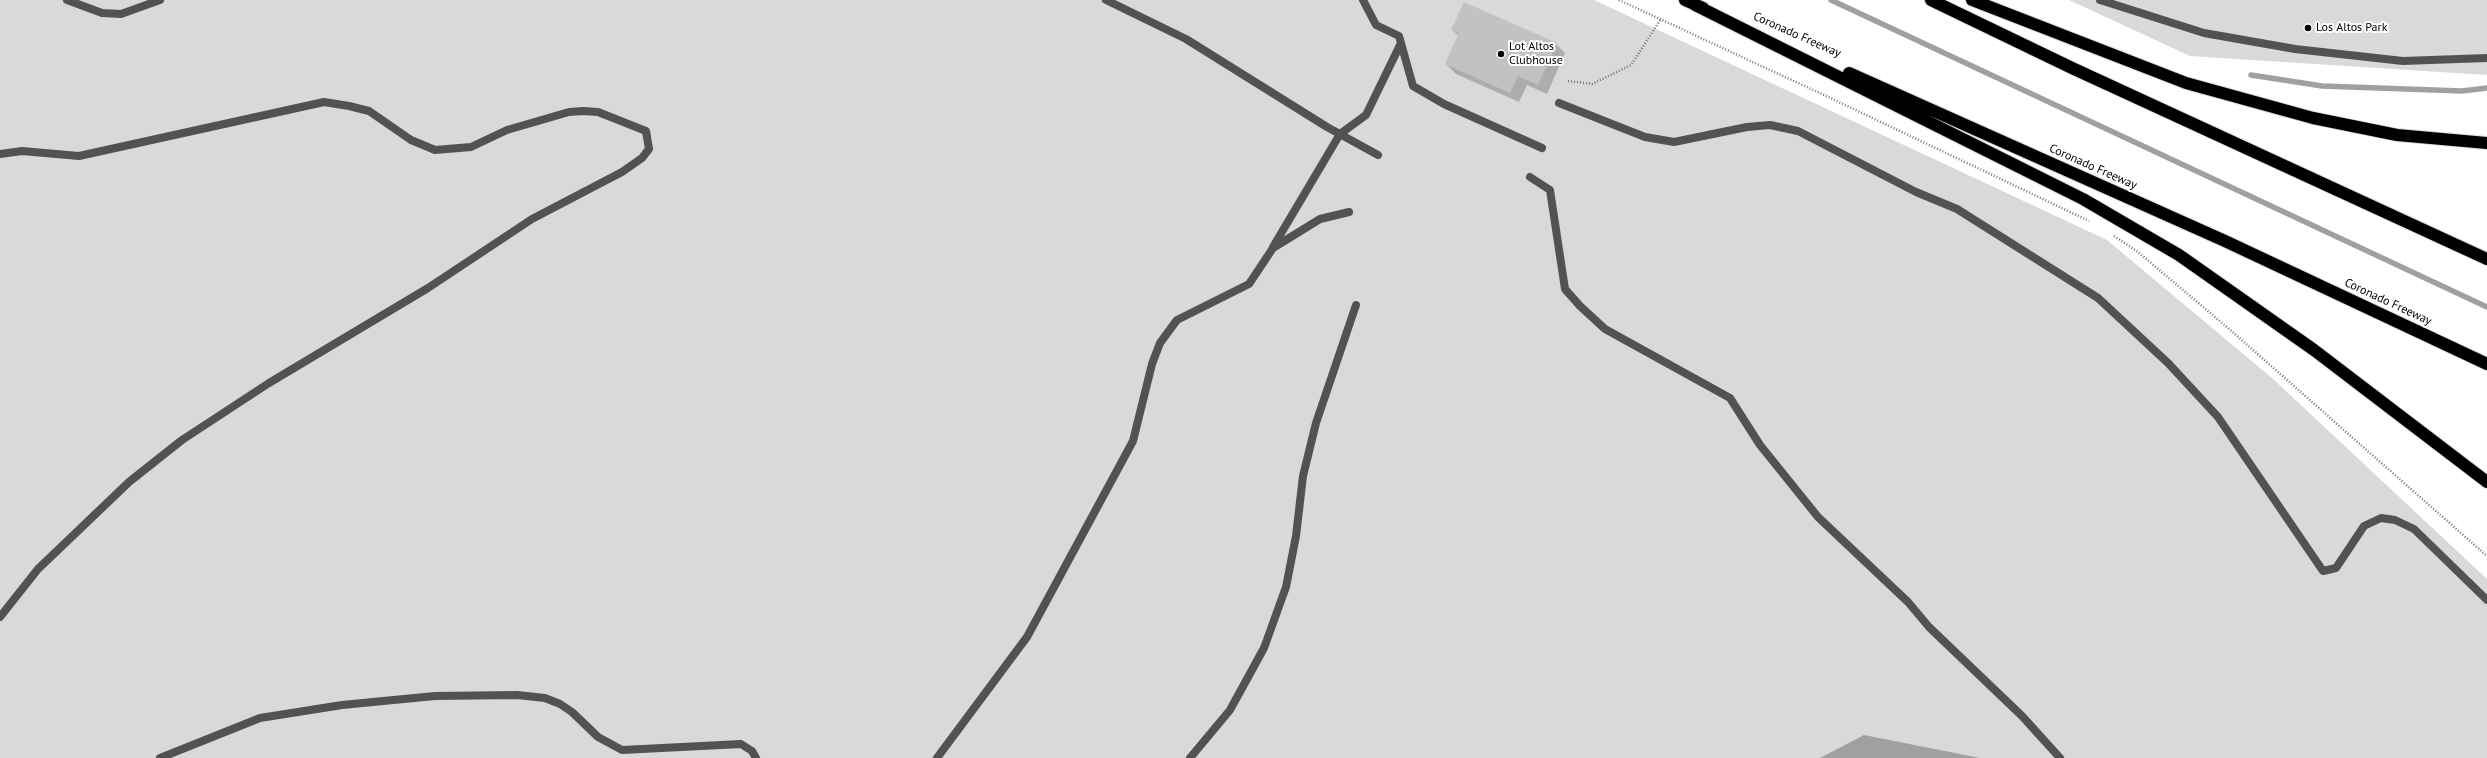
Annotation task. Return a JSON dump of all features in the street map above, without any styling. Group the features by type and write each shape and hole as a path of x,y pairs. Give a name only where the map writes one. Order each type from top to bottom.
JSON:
{"highway":[{"path":"1931,0 2072,68 2487,259"},
{"path":"1972,0 2186,84 2313,118 2397,135 2487,143"},
{"path":"1690,2 2083,199 2179,255 2314,350 2487,482"},
{"name":"Coronado Freeway","path":"1690,2 2225,241 2487,364"}],"lane":[{"path":"67,0 102,13 121,14 160,0"},
{"path":"1106,0 1186,39 1340,134 1378,155"},
{"path":"1363,0 1376,25 1399,36 1413,86 1444,104 1542,148"},
{"path":"2100,0 2204,33 2295,49 2403,61 2487,58"},
{"path":"938,758 1027,636 1133,441 1152,364 1160,343 1178,320 1249,284 1273,248 1340,134 1366,115 1401,43"},
{"path":"0,154 22,151 79,156 324,102 369,111 411,140 435,150 470,147 507,130 570,112 583,111 598,112 646,132 649,149 642,158 622,172 532,219 428,288 268,382 182,440 129,482 38,568 0,617"},
{"path":"1559,104 1645,137 1674,142 1747,127 1770,125 1798,131 1916,192 1956,209 2098,298 2168,363 2218,417 2323,571 2336,568 2364,526 2381,518 2395,520 2414,528 2487,600"},
{"path":"1530,177 1550,190 1565,289 1580,306 1606,329 1730,398 1760,445 1818,517 1908,602 1929,626 2022,716 2060,758"},
{"path":"1273,248 1320,220 1348,212"},
{"path":"1190,758 1230,710 1267,642 1286,587 1296,536 1303,476 1316,423 1356,305"},
{"path":"160,758 260,718 342,704 435,696 518,694 545,698 560,704 572,712 598,738 622,750 742,744 752,751 756,758"}],"path":[{"path":"1619,0 2095,224"},
{"path":"1568,81 1592,84 1631,65 1661,19"},
{"path":"2108,232 2138,252 2228,328 2487,556"}],"shaded area":[{"path":"0,0 1594,0 2107,240 2272,378 2487,579 2487,758 0,758"},
{"name":"Los Altos Park","path":"2069,0 2487,0 2487,75 2190,56"},
{"path":"1864,735 1980,758 1820,758"}],"building":[{"name":"Lot Altos Clubhouse","path":"1464,2 1557,43 1538,85 1518,76 1510,93 1445,64 1459,33 1451,30"}],"waterway":[{"path":"1831,0 2487,307"},
{"path":"2251,75 2322,86 2462,91 2487,88"}],"place":[{"name":"Los Altos Park","path":"2308,28"},
{"name":"Lot Altos Clubhouse","path":"1501,54"}]}
